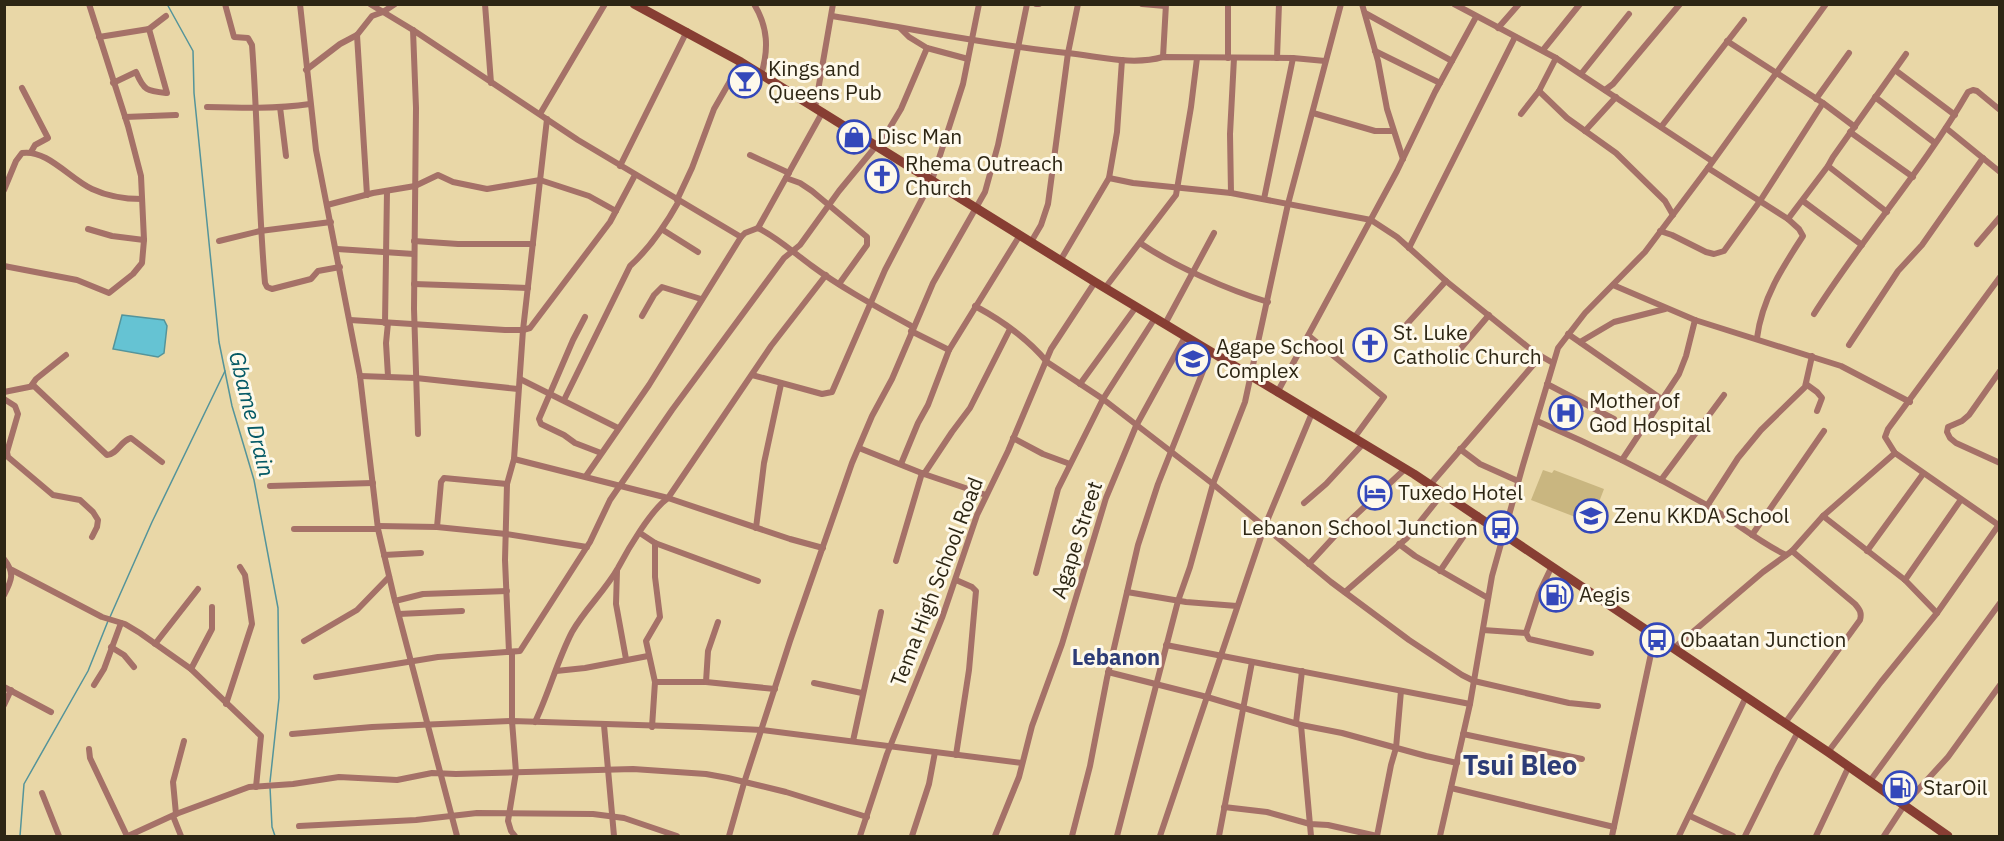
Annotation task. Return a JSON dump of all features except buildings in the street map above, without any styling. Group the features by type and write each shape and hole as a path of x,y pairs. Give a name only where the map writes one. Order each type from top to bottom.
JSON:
{"main road":[{"path":"634,4 741,62 1060,261 1312,412 1478,515 1870,780 1948,837"}],"street":[{"path":"4,266 77,280 109,292 133,274 142,263 144,240 141,176 89,4"},
{"path":"225,4 234,37 248,38 251,42 256,107 260,231 265,283 272,289 311,279 318,271 340,267"},
{"path":"300,4 316,150 360,376 378,528 457,837"},
{"path":"370,4 634,175 741,237"},
{"path":"306,70 340,44 357,35 372,16 395,4"},
{"path":"485,4 491,83"},
{"path":"540,114 604,4"},
{"path":"754,4 763,22 767,40 767,51 761,75"},
{"path":"586,476 660,369 741,237 758,228 787,175 819,110 833,4"},
{"path":"752,375 822,394 832,392 885,270 932,180 963,84 979,4"},
{"path":"729,837 775,689 859,448 938,273 985,192 998,145 1027,4"},
{"path":"1031,242 1041,225 1048,204 1068,53 1078,4"},
{"path":"1142,4 1166,5 1163,57"},
{"path":"1228,4 1231,58 1231,194"},
{"path":"1277,58 1279,4"},
{"path":"1117,837 1178,601 1213,484 1242,411 1252,377 1288,204 1341,4"},
{"path":"1362,4 1393,131 1403,159"},
{"path":"1498,28 1519,4"},
{"path":"1543,50 1580,4"},
{"path":"1605,90 1613,84 1680,4"},
{"path":"1440,837 1470,704 1488,598 1503,532 1558,348 1568,334 1645,252 1826,4"},
{"path":"1456,5 1543,50 1581,74 1662,127 1710,165 1799,229 1803,236 1772,288 1759,322 1757,338"},
{"path":"1365,13 1452,61"},
{"path":"1581,74 1629,14"},
{"path":"99,37 149,28 166,16"},
{"path":"832,16 1019,47 1122,60 1150,60 1163,57 1293,58 1325,61"},
{"path":"1278,393 1476,17"},
{"path":"1662,127 1744,20"},
{"path":"113,83 136,72 144,88 150,92 167,93 149,28"},
{"path":"901,29 927,48 968,59"},
{"path":"413,30 416,108 414,325 418,434"},
{"path":"620,166 687,31"},
{"path":"357,35 367,195"},
{"path":"1409,248 1515,37"},
{"path":"1728,41 1823,103 1852,130 1912,177"},
{"path":"316,677 438,657 520,651 552,598 587,547 605,508 667,418 784,258 794,251 886,134 901,109 927,48"},
{"path":"1375,51 1440,82"},
{"path":"1816,99 1849,53"},
{"path":"1788,219 1906,54"},
{"path":"1105,288 1176,195 1197,58"},
{"path":"1264,199 1293,58"},
{"path":"1521,114 1539,91 1556,58"},
{"path":"1060,261 1109,178 1116,132 1122,60"},
{"path":"564,400 630,266 645,253 663,230 692,168 714,109 741,62"},
{"path":"1895,70 1955,115"},
{"path":"22,88 48,138 35,145 31,152"},
{"path":"1814,314 1935,144 1968,92 1973,90 1985,96 2000,110"},
{"path":"1539,91 1567,118 1623,160 1665,201 1673,215"},
{"path":"1875,97 1935,144"},
{"path":"1585,131 1616,98"},
{"path":"1660,231 1706,252 1719,253 1724,250 1760,201 1823,103"},
{"path":"207,107 231,109 310,104"},
{"path":"280,107 286,156"},
{"path":"1313,113 1375,131 1393,131"},
{"path":"125,117 176,115"},
{"path":"515,837 508,826 516,772 505,560 507,484 514,459 523,330 547,119"},
{"path":"1946,128 2000,172"},
{"path":"4,190 7,175 22,153 31,152 57,165 94,190 120,198 142,199"},
{"path":"750,155 800,183 864,234 868,241 839,284"},
{"path":"1849,345 1898,271 1922,245 1983,158"},
{"path":"1828,166 1887,212"},
{"path":"327,205 415,186 438,175 453,182 487,189 540,180 589,196 616,211"},
{"path":"350,321 523,330 534,324 610,222 634,175"},
{"path":"1109,178 1264,199 1371,220 1389,231 1540,357 1553,363"},
{"path":"387,191 388,376"},
{"path":"1803,201 1862,245"},
{"path":"1977,244 2000,217"},
{"path":"219,241 260,231 331,222"},
{"path":"758,228 870,304 949,350"},
{"path":"88,229 112,236 144,240"},
{"path":"663,230 698,252"},
{"path":"1165,324 1214,233"},
{"path":"901,464 928,405 949,350 1020,235"},
{"path":"414,240 458,244 533,244"},
{"path":"1140,243 1164,258 1268,303"},
{"path":"337,249 414,254"},
{"path":"535,722 574,629 640,533 668,498 771,346 826,275"},
{"path":"1828,752 1936,613 1999,526 1960,501 1895,453 1885,437 1888,429 2000,278"},
{"path":"1407,324 1446,280"},
{"name":"Tema High School Road","path":"860,837 890,746 956,580 977,515 1051,349 1095,282"},
{"path":"414,284 528,288"},
{"path":"1613,285 1695,320 1812,356 1864,377 1910,402"},
{"path":"642,316 654,295 662,287 701,299"},
{"path":"975,306 1010,329 1047,362 1103,399 1213,484 1345,592 1409,640 1462,675 1474,681 1569,703 1598,706"},
{"path":"1080,384 1136,307"},
{"path":"1580,342 1614,321 1666,309"},
{"path":"1450,361 1489,315"},
{"path":"585,317 539,419 541,424 575,443 601,453"},
{"path":"1036,573 1058,489 1103,399 1155,318"},
{"path":"1622,460 1679,374 1695,320"},
{"path":"896,561 923,474 970,408 1010,329"},
{"path":"1568,334 1663,400"},
{"path":"1309,336 1384,397 1354,438"},
{"name":"Agape Street","path":"995,837 1019,777 1062,644 1097,521 1136,426 1185,337"},
{"path":"1072,837 1090,766 1108,672 1138,545 1171,452 1211,351"},
{"path":"31,386 36,379 66,355"},
{"path":"1707,506 1738,458 1761,430 1779,410 1801,392 1806,384 1812,356"},
{"path":"1430,485 1540,357"},
{"path":"2000,371 1969,415 1948,427 1947,432 1956,443 2000,463"},
{"path":"360,376 416,378 518,389"},
{"path":"520,379 618,428"},
{"path":"756,528 764,463 781,384"},
{"path":"1547,384 1614,419"},
{"path":"1806,384 1818,392 1822,398 1817,411"},
{"path":"4,392 31,386 40,390 107,455 114,453 124,440 131,438 162,462"},
{"path":"1661,480 1724,395"},
{"path":"4,399 15,406 18,414 7,452 8,457 54,495 80,500 93,512 98,520 98,527 92,537"},
{"path":"1160,837 1264,528 1312,412"},
{"path":"1537,420 1661,480 1752,535 1789,553 1855,604 1861,612 1860,620 1785,723"},
{"path":"1752,535 1824,431"},
{"path":"1013,438 1043,454 1070,464"},
{"path":"1304,503 1333,477 1363,444"},
{"path":"859,448 923,474 986,495"},
{"path":"1460,449 1480,464 1518,481"},
{"path":"1674,648 1763,572 1789,553 1823,516 1895,453"},
{"path":"514,459 668,498 823,548"},
{"path":"1309,564 1344,526 1405,469"},
{"path":"1867,551 1923,474"},
{"path":"437,527 441,482 444,478 507,484"},
{"path":"270,486 373,483"},
{"path":"1345,592 1415,530 1443,493"},
{"path":"1905,580 1960,501"},
{"path":"1440,571 1478,515"},
{"path":"1823,516 1905,580 1936,613"},
{"path":"294,529 437,527 506,534 587,547"},
{"path":"640,533 655,543 758,581"},
{"path":"652,727 655,682 646,641 660,617 655,577 655,543"},
{"path":"1399,544 1440,571 1488,598"},
{"path":"384,555 421,553"},
{"path":"4,559 12,570 118,623 155,644 191,669 261,736 256,787"},
{"path":"1552,566 1539,593 1526,633 1529,639 1591,652"},
{"path":"226,704 252,624 245,575 240,567"},
{"path":"617,569 616,604 626,659"},
{"path":"4,595 12,579 12,570"},
{"path":"304,641 357,610 389,577"},
{"path":"956,580 976,591 969,670 956,755"},
{"path":"155,644 198,589"},
{"path":"395,601 423,594 507,591"},
{"path":"1127,592 1178,601 1237,606"},
{"path":"1870,780 2000,603"},
{"path":"191,669 212,629 212,607"},
{"path":"399,614 462,610"},
{"path":"853,741 881,612"},
{"path":"706,682 708,651 718,622"},
{"path":"94,685 104,669 118,623"},
{"path":"1483,630 1526,633"},
{"path":"1612,837 1655,635"},
{"path":"1166,645 1470,704"},
{"path":"111,647 124,655 134,667"},
{"path":"556,671 648,656"},
{"path":"1219,837 1252,662"},
{"path":"1302,671 1298,724 1311,837"},
{"path":"1108,672 1207,697 1298,724 1342,733 1456,763"},
{"path":"655,682 706,682 775,689"},
{"path":"814,683 862,693"},
{"path":"1884,837 1905,804 1948,757 2000,685"},
{"path":"4,705 8,688 51,712"},
{"path":"1224,807 1267,812 1310,824 1328,825 1377,836 1396,748 1401,691"},
{"path":"1679,837 1746,697"},
{"path":"292,734 372,727 512,721 762,730 1022,763"},
{"path":"604,725 614,837"},
{"path":"1746,837 1798,732"},
{"path":"1463,734 1582,759"},
{"path":"181,837 175,815 172,782 184,741"},
{"path":"89,749 90,758 127,837 175,815 240,790 339,777 397,780 440,773 645,770 690,773 728,778 821,802 867,817"},
{"path":"912,837 929,784 935,752"},
{"path":"1816,837 1849,766"},
{"path":"1451,788 1614,827"},
{"path":"42,793 59,837"},
{"path":"299,826 339,825 477,813 593,814 637,822 677,837"},
{"path":"1690,816 1733,837"}],"shaded area":[{"path":"1543,470 1552,473 1554,470 1604,489 1591,523 1531,500"}],"water":[{"path":"122,315 164,320 167,326 164,353 158,357 113,349"}],"waterway":[{"name":"Gbame Drain","path":"167,4 193,51 194,93 219,342 232,406 254,480 278,608 279,698 270,782"},
{"path":"110,617 152,522 225,371"},
{"path":"20,836 24,784 88,671 108,621"},
{"name":"Gbame Drain","path":"270,787 272,827 275,836"}],"place":[{"name":"Kings and Queens Pub","path":"745,81"},
{"name":"Disc Man","path":"854,137"},
{"name":"Rhema Outreach Church","path":"882,176"},
{"name":"St. Luke Catholic Church","path":"1370,345"},
{"name":"Agape School Complex","path":"1193,359"},
{"name":"Mother of God Hospital","path":"1566,413"},
{"name":"Tuxedo Hotel","path":"1375,493"},
{"name":"Zenu KKDA School","path":"1591,516"},
{"name":"Lebanon School Junction","path":"1501,528"},
{"name":"Aegis","path":"1556,595"},
{"name":"Obaatan Junction","path":"1657,640"},
{"name":"StarOil","path":"1900,788"}],"district":[{"name":"Lebanon","path":"1116,657"},
{"name":"Tsui Bleo","path":"1520,766"}]}
